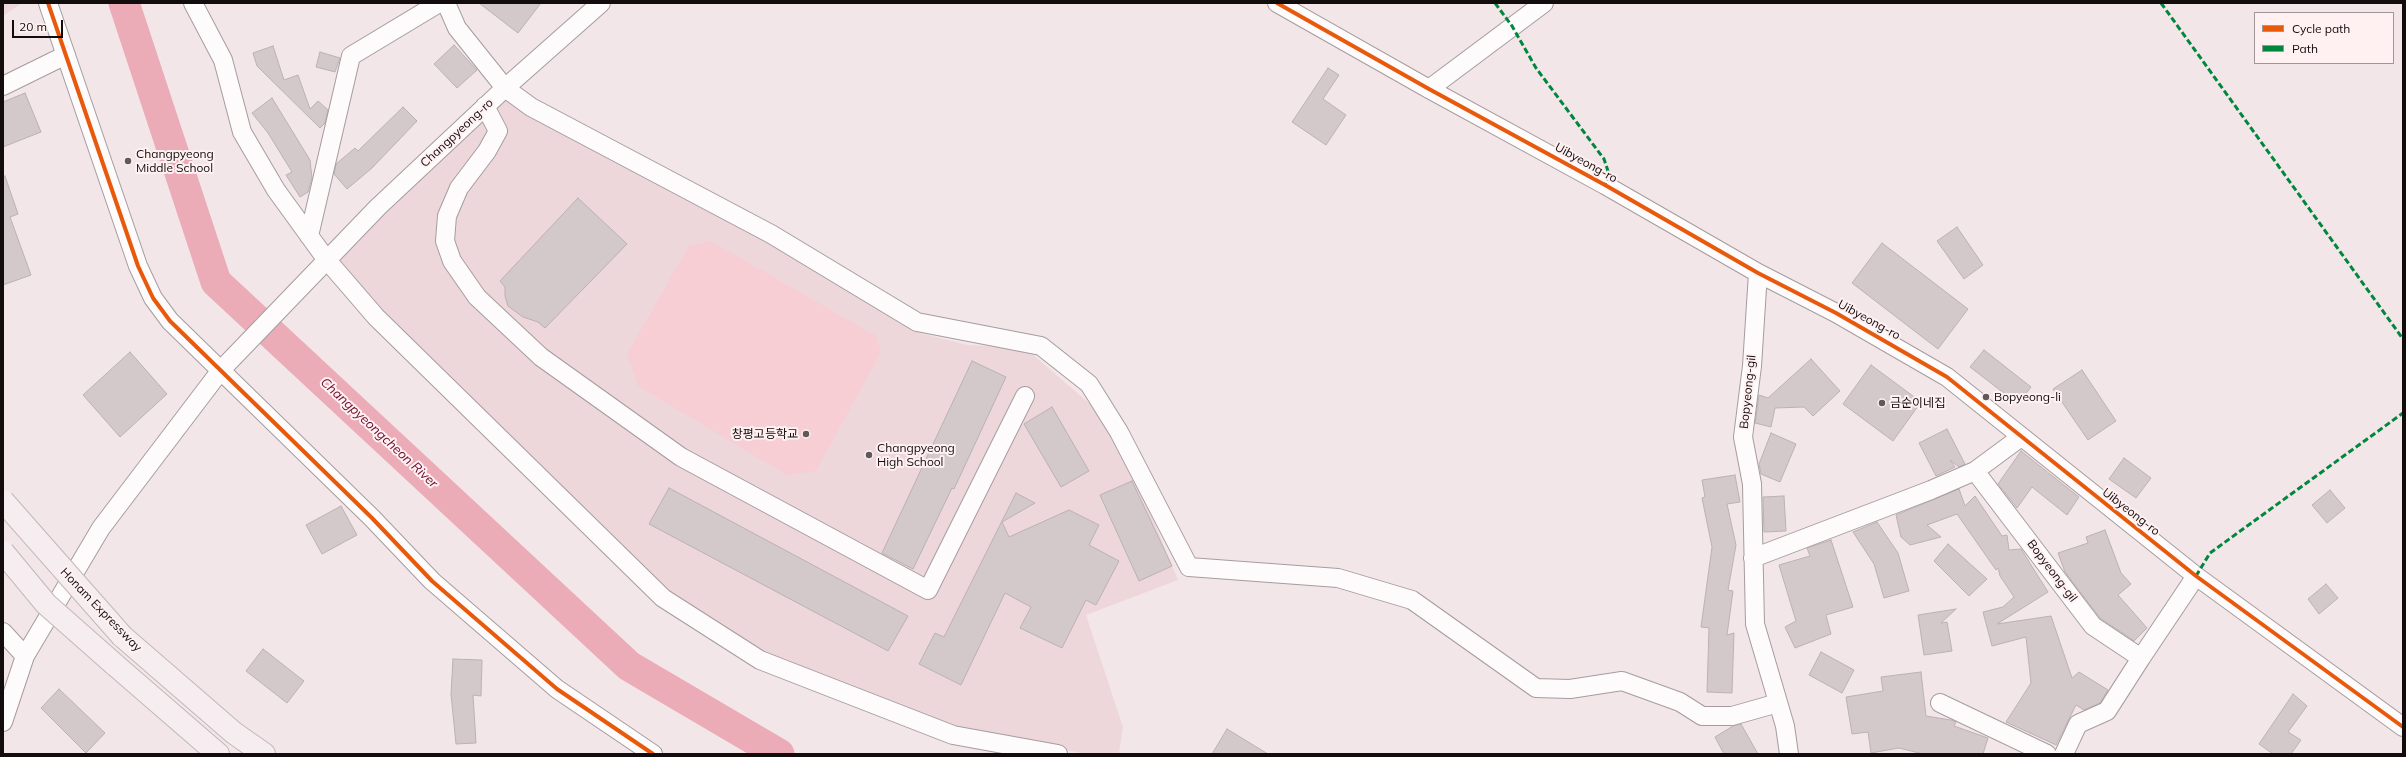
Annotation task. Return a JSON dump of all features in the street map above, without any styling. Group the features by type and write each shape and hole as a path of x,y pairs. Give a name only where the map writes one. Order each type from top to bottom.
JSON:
{"highway":[{"name":"Honam Expressway","path":"3,501 122,636 234,733 264,754"},
{"path":"3,552 46,604 218,754"}],"street":[{"path":"48,3 111,189 144,279 153,298 170,321 372,518 432,581 557,689 654,754"},
{"path":"193,3 223,60 242,132 276,190 309,236 322,264 663,598 767,662 953,735 1058,754"},
{"path":"309,236 350,56 439,3"},
{"path":"446,3 457,28 505,88 531,107 771,234 917,322 1041,346 1089,384 1119,432 1188,567 1338,578 1412,600 1536,688 1570,689 1622,681 1680,702 1702,716 1732,716 1778,703"},
{"name":"Changpyeong-ro","path":"3,722 25,656 101,528 221,370 322,264 485,106 601,3"},
{"name":"Uibyeong-ro","path":"1277,3 1429,89 1605,185 1758,273 1836,313 1947,377 2196,576 2403,727"},
{"path":"1429,89 1544,3"},
{"path":"3,86 66,55"},
{"path":"485,106 498,131 487,151 458,188 447,216 446,241 452,261 477,297 541,357 681,457 928,590 1025,396"},
{"name":"Bopyeong-gil","path":"1758,273 1752,366 1743,437 1752,484 1755,624 1785,726 1789,754"},
{"path":"1753,558 1931,490 1975,471 2021,437"},
{"name":"Bopyeong-gil","path":"1975,471 2093,626 2141,658"},
{"path":"2064,754 2078,724 2107,712 2196,576"},
{"path":"3,632 25,656"},
{"path":"1940,703 2047,754"}],"shaded area":[{"path":"3,3 22,3 3,16"},
{"name":"창평고등학교","path":"505,92 719,212 861,297 899,323 920,333 968,345 1002,347 1031,353 1097,410 1143,495 1178,580 1086,615 1123,727 1119,754 1087,754 952,729 760,654 665,592 330,259"},
{"path":"711,241 876,336 881,352 816,471 787,475 638,386 627,354 689,246"}],"building":[{"path":"479,3 541,3 518,33"},
{"path":"454,45 477,70 457,88 434,64"},
{"path":"273,46 284,80 298,75 310,109 318,101 328,110 325,123 320,128 257,66 253,53"},
{"path":"320,52 340,58 335,72 316,67"},
{"path":"1328,68 1339,75 1323,99 1346,115 1326,145 1292,122"},
{"path":"25,93 41,132 3,147 3,102"},
{"path":"272,98 310,160 312,178 308,192 300,197 286,175 292,172 268,133 252,113"},
{"path":"403,107 417,121 372,168 347,189 334,174 336,164 355,148 358,151"},
{"path":"5,176 18,214 10,217 31,275 3,285 3,177"},
{"path":"578,198 627,244 545,328 538,322 523,317 508,306 505,296 505,287 500,281"},
{"path":"1957,227 1983,265 1964,279 1937,241"},
{"path":"1882,243 1968,309 1938,349 1852,283"},
{"path":"1984,350 2031,387 2018,404 1970,367"},
{"path":"130,352 167,394 120,437 83,395"},
{"path":"1811,359 1840,391 1813,416 1804,407 1775,408 1771,427 1755,423 1759,395 1768,398"},
{"path":"972,361 1006,377 954,489 952,488 913,569 882,553"},
{"name":"금순이네집","path":"1871,365 1921,402 1893,441 1843,404"},
{"path":"2082,370 2116,421 2088,440 2053,389"},
{"path":"1052,407 1089,471 1061,487 1024,424"},
{"path":"1947,429 1965,464 1959,467 1950,460 1955,467 1936,476 1919,443"},
{"path":"1771,433 1796,444 1780,482 1761,474 1759,464"},
{"path":"2021,451 2079,497 2067,515 2032,487 2017,508 1998,484"},
{"path":"2124,458 2151,478 2136,498 2109,479"},
{"path":"1735,475 1740,502 1727,504 1736,545 1728,590 1733,591 1727,635 1734,633 1732,693 1707,692 1709,628 1701,627 1712,547 1702,498 1705,497 1702,480"},
{"path":"1132,481 1172,566 1139,581 1100,495"},
{"path":"669,488 908,616 888,651 649,524"},
{"path":"1959,489 1965,506 1975,496 2002,536 2007,535 2009,550 2021,549 2048,592 1997,624 2051,616 2072,678 2079,672 2108,690 2100,703 2084,710 2076,705 2056,745 2006,722 2031,683 2026,637 1992,646 1983,612 2003,607 2014,597 2000,576 1998,568 1996,570 1957,514 1927,525 1941,537 1910,545 1901,537 1896,515"},
{"path":"2330,490 2345,508 2327,523 2312,505"},
{"path":"1016,493 1035,503 1002,522 1009,537 1069,510 1099,525 1089,545 1119,561 1096,605 1086,600 1062,648 1020,628 1031,607 1005,593 961,685 919,664 935,633 944,637"},
{"path":"1784,496 1786,531 1764,532 1763,497"},
{"path":"341,506 357,535 322,554 306,525"},
{"path":"1877,522 1898,553 1909,591 1884,598 1874,564 1853,532"},
{"path":"2105,530 2121,573 2131,584 2118,595 2147,628 2134,641 2100,618 2065,572 2058,553 2088,543 2086,537"},
{"path":"1831,540 1853,607 1826,615 1831,634 1795,648 1785,627 1796,621 1779,565 1810,556 1807,548"},
{"path":"1948,544 1987,579 1969,596 1934,561"},
{"path":"2326,584 2338,598 2319,614 2308,599"},
{"path":"1956,609 1941,623 1947,622 1952,651 1924,655 1918,615"},
{"path":"263,649 304,681 287,703 246,671"},
{"path":"1821,652 1854,670 1842,693 1809,675"},
{"path":"453,659 482,660 481,696 473,695 476,743 456,744 451,694"},
{"path":"1921,672 1926,716 1951,720 1956,722 1954,726 1988,738 1983,754 1923,754 1899,748 1871,753 1868,732 1852,734 1846,697 1883,691 1881,677"},
{"path":"59,689 105,733 86,753 41,708"},
{"path":"2293,694 2307,706 2288,732 2301,740 2291,754 2273,754 2259,744"},
{"path":"1741,724 1758,754 1724,754 1715,737 1733,726"},
{"path":"1227,729 1268,754 1212,754"}],"waterway":[{"name":"Changpyeongcheon River","path":"124,3 216,282 629,666 779,754"}],"marked path":[{"path":"1495,3 1512,26 1536,68 1604,159 1609,174 1605,185"},
{"path":"2161,3 2403,339"},
{"path":"2196,576 2210,553 2403,413"}],"cycle path":[{"path":"48,3 138,266 153,298 170,321 372,518 432,581 557,689 653,754"},
{"path":"1277,3 1429,89 1605,185 1758,273 1836,313 1947,377 2196,576 2403,727"}],"place":[{"name":"Changpyeong Middle School","path":"128,161"},
{"name":"Bopyeong-li","path":"1986,397"},
{"name":"금순이네집","path":"1882,403"},
{"name":"창평고등학교","path":"806,434"},
{"name":"Changpyeong High School","path":"869,455"}]}
